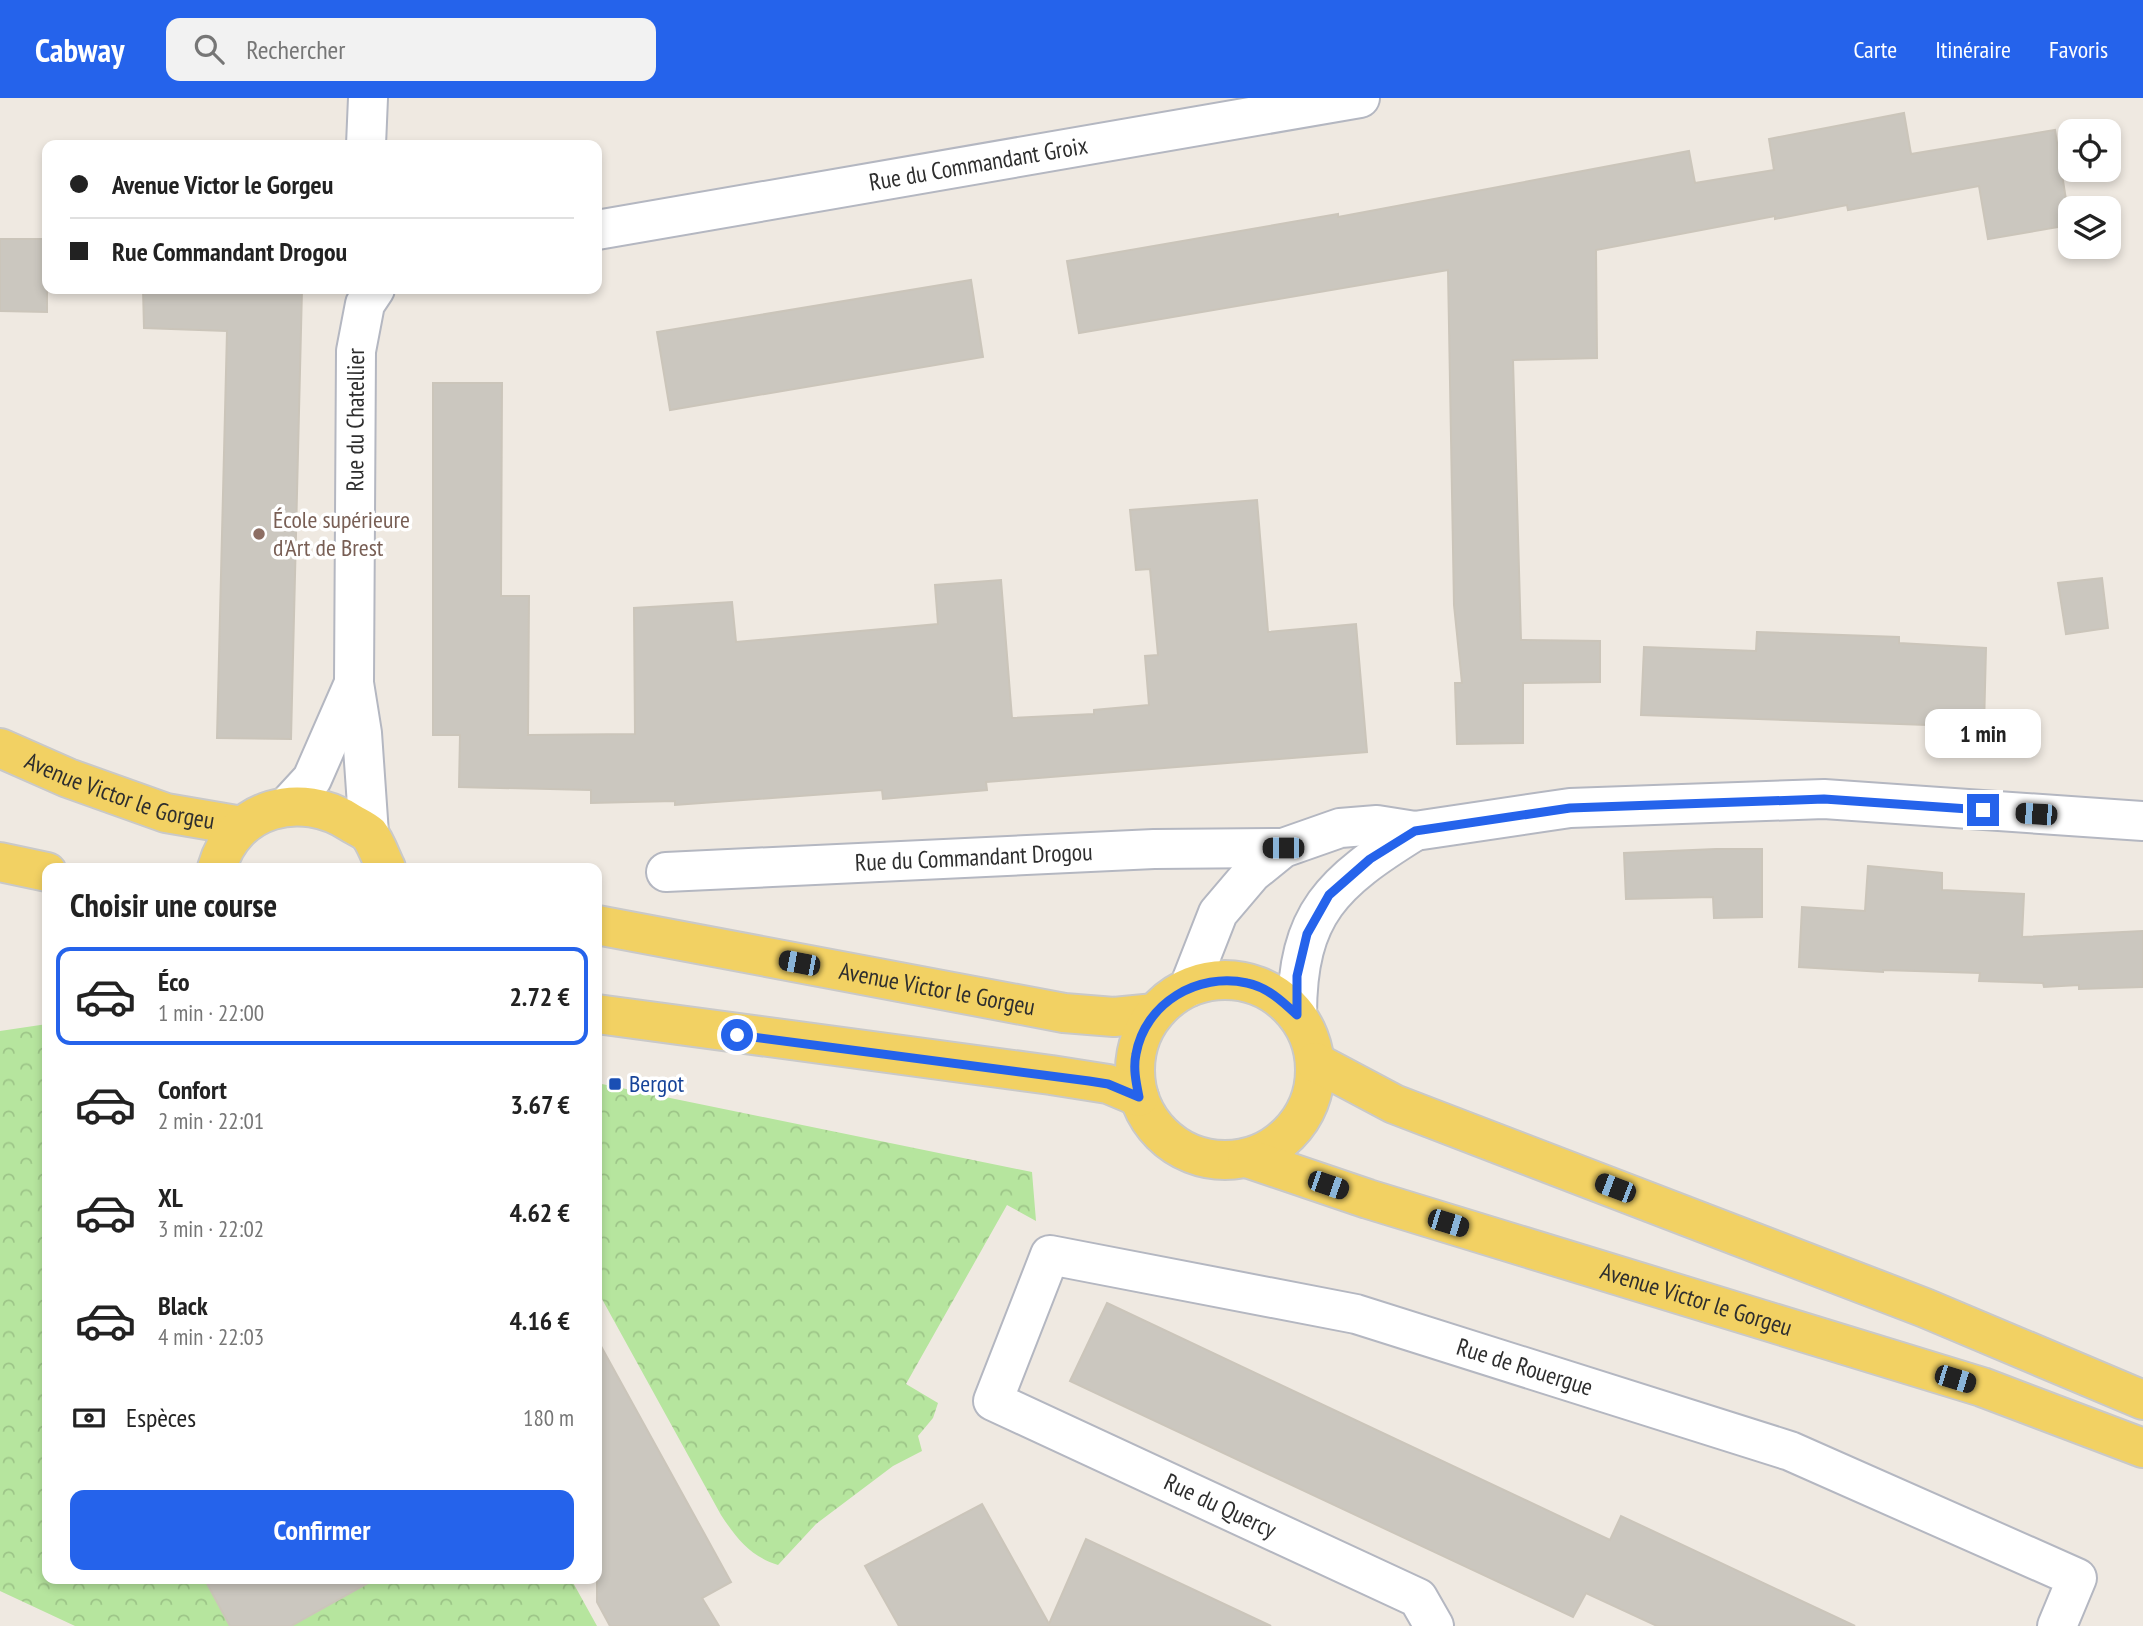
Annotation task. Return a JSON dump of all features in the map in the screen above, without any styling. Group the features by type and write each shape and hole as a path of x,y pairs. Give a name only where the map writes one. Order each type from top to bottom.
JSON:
{"main road":[{"name":"Avenue Victor le Gorgeu","path":"0,748 68,778 166,813 242,826"},
{"path":"218,863 221,853 242,826 264,813 289,804 313,805 338,814 369,834 384,863"},
{"path":"0,862 42,871"},
{"name":"Avenue Victor le Gorgeu","path":"602,926 1064,1013 1114,1017 1155,1013"},
{"path":"1218,980 1248,983 1275,994 1297,1015 1309,1037 1315,1062 1312,1094 1299,1122 1276,1144 1247,1158 1220,1160 1193,1154 1181,1148 1170,1141 1151,1121 1139,1097 1135,1075 1136,1053 1143,1032 1155,1013 1189,988 1218,980"},
{"path":"602,1015 1051,1075 1108,1084 1139,1097"},
{"path":"1315,1062 1394,1104 1925,1308 2143,1400"},
{"name":"Avenue Victor le Gorgeu","path":"1247,1158 1368,1199 1982,1387 2143,1448"}],"street":[{"path":"366,140 368,98"},
{"name":"Rue du Commandant Groix","path":"602,229 1360,98"},
{"name":"Rue du Chatellier","path":"369,834 362,733 354,683 356,351 365,304 372,294"},
{"name":"Rue du Chatellier","path":"289,804 312,779 354,683"},
{"path":"1189,988 1218,913 1252,873 1283,848 1340,828 1377,825 1415,831 1570,808 1824,799 2143,821"},
{"path":"1297,1015 1297,976 1307,934 1329,895 1370,859 1415,831"},
{"name":"Rue du Commandant Drogou","path":"666,872 1140,849 1283,848"},
{"name":"Rue de Rouergue","path":"993,1401 1050,1255 1356,1314 1790,1451 2077,1578 2057,1626"},
{"name":"Rue du Quercy","path":"993,1401 1418,1598 1434,1626"}],"green space":[{"path":"42,1025 42,1584 574,1584 597,1626 75,1626 0,1591 0,1031"},
{"path":"602,1084 1032,1172 1036,1221 1007,1205 906,1384 938,1403 933,1418 918,1436 922,1451 893,1466 816,1524 778,1565 745,1546 721,1515 602,1299"}],"building":[{"path":"1904,113 1911,154 2055,130 2058,182 2063,182 2065,196 2058,196 2058,227 1988,239 1979,186 1848,210 1847,205 1775,219 1775,216 1596,250 1597,358 1513,360 1521,640 1600,641 1600,682 1523,683 1523,743 1457,744 1455,683 1462,683 1454,605 1448,270 1079,333 1067,261 1338,214 1338,217 1689,151 1695,183 1774,170 1769,139"},
{"path":"0,239 42,239 42,294 47,294 47,312 0,311"},
{"path":"971,280 983,357 670,410 657,332"},
{"name":"École supérieure d'Art de Brest","path":"143,294 302,294 291,739 217,738 227,331 144,328"},
{"path":"433,383 502,383 501,596 529,596 528,735 635,734 634,608 732,602 736,642 938,624 935,585 1001,580 1012,718 1094,714 1094,710 1149,705 1145,656 1158,655 1150,569 1136,570 1130,510 1257,500 1268,632 1356,624 1367,752 986,782 987,790 883,799 882,790 675,805 675,801 591,803 591,790 459,787 460,735 433,735"},
{"path":"2102,578 2108,628 2066,634 2058,583"},
{"path":"1757,632 1899,637 1899,643 1986,648 1984,727 1641,715 1644,647 1756,651"},
{"path":"1762,849 1762,917 1714,918 1713,897 1626,899 1624,853"},
{"path":"1868,866 1942,873 1942,890 2024,894 2022,937 2143,931 2143,987 2044,987 2043,983 1979,981 1980,973 1883,972 1799,967 1802,907 1865,911"},
{"path":"1107,1303 1610,1540 1621,1516 1855,1626 1657,1626 1586,1593 1573,1617 1070,1381"},
{"path":"602,1348 731,1582 702,1598 719,1626 610,1626 597,1602 597,1584 602,1584"},
{"path":"982,1504 1049,1624 1086,1539 1271,1626 899,1626 865,1566"},
{"path":"207,1584 366,1584 291,1626 230,1626"}],"place":[{"name":"École supérieure d'Art de Brest","path":"259,534"},
{"name":"Bergot","path":"615,1084"}],"route":[{"path":"737,1035 1051,1075 1108,1084 1139,1097 1135,1075 1136,1053 1143,1032 1155,1013 1170,999 1189,988 1218,980 1248,983 1275,994 1297,1015 1297,976 1307,934 1329,895 1370,859 1415,831 1570,808 1824,799 1983,810"}]}
